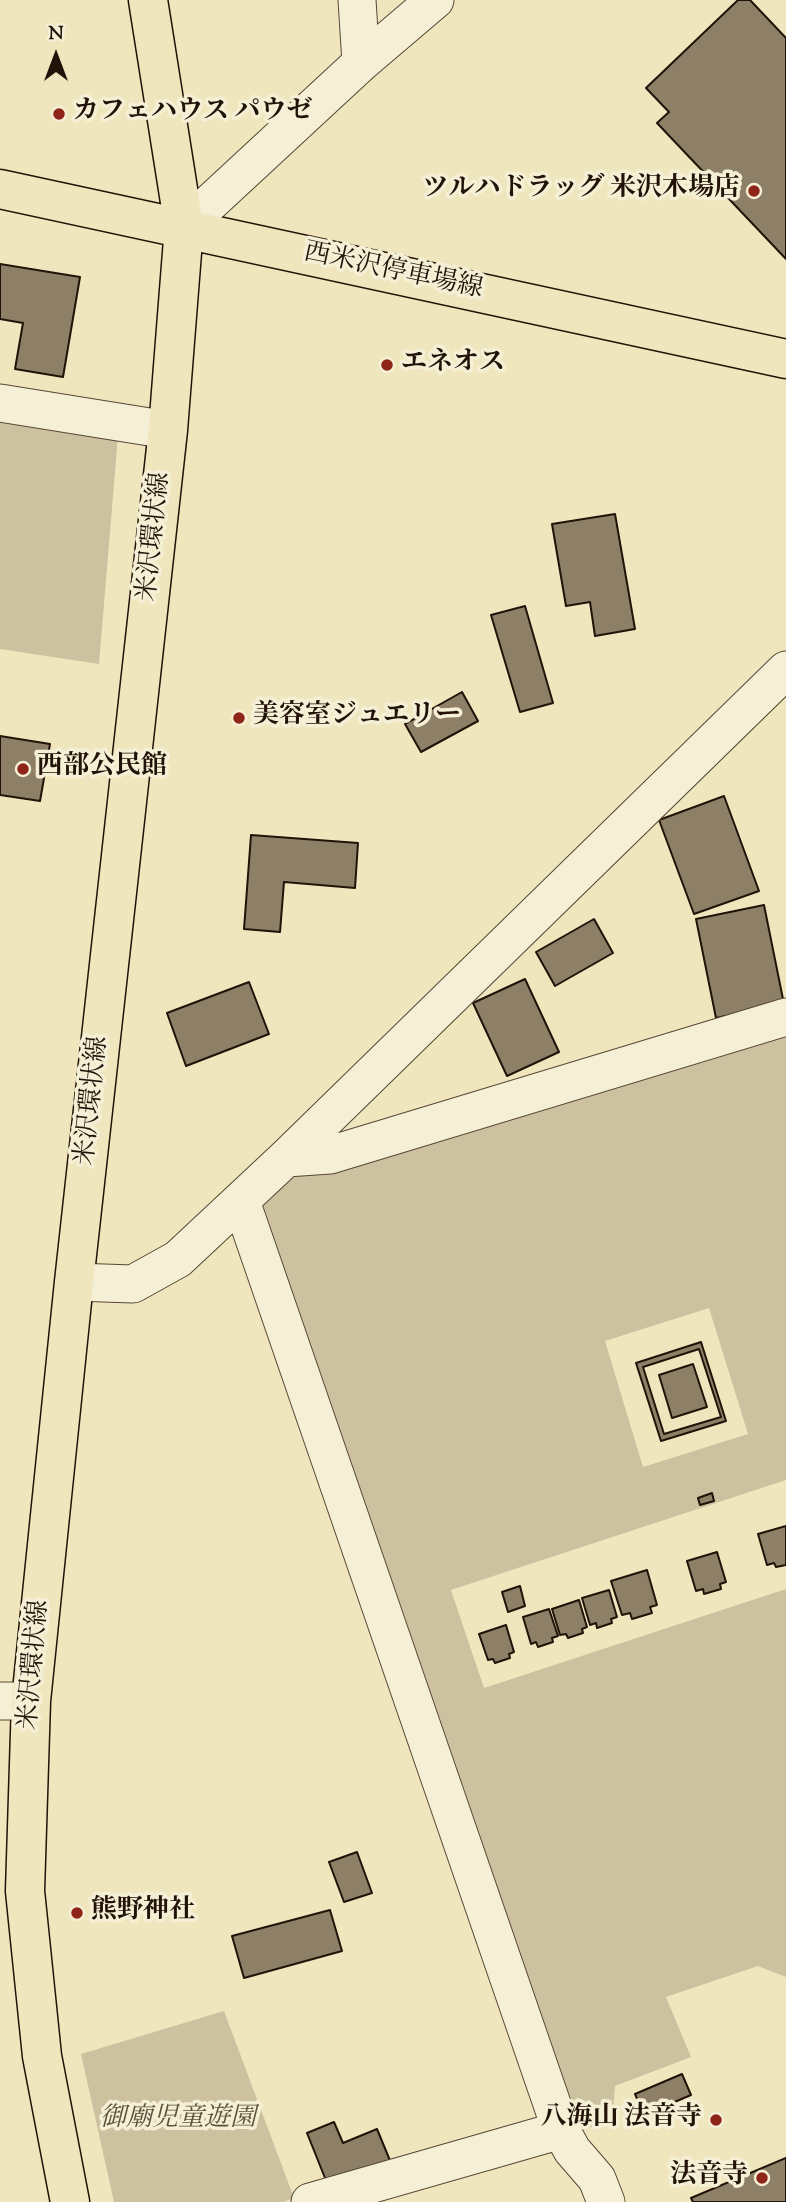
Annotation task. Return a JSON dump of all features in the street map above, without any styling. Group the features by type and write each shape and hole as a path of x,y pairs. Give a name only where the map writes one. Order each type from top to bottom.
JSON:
{"main road":[{"name":"米沢環状線","path":"70,2202 42,2056 25,1891 15,1701 74,1282 168,430 184,227 148,0"},
{"name":"西米沢停車場線","path":"0,189 786,359"}],"street":[{"path":"357,0 361,63"},
{"path":"184,227 361,63 435,0"},
{"path":"0,403 168,430"},
{"path":"74,1282 132,1284 178,1259 286,1158 786,670"},
{"path":"286,1158 330,1155 786,1017"},
{"path":"241,1201 561,2130 572,2150 597,2179 606,2202"},
{"path":"310,2202 561,2130"}],"green space":[{"path":"0,416 118,436 99,664 0,649"},
{"path":"786,1035 786,1480 451,1590 484,1688 786,1589 786,1977 758,1966 666,1997 691,2057 615,2086 613,2116 575,2135 245,1203 329,1140","holes":["709,1308 748,1434 643,1467 605,1341"]},
{"name":"御廟児童遊園","path":"224,2011 294,2198 283,2202 114,2202 81,2054"}],"building":[{"name":"ツルハドラッグ 米沢木場店","path":"738,0 750,0 786,38 786,259 657,123 669,112 646,88"},
{"path":"0,264 80,277 63,377 15,369 23,323 0,319"},
{"path":"615,514 635,629 595,636 590,602 566,606 552,524"},
{"path":"525,606 553,703 520,712 491,615"},
{"path":"462,692 478,721 421,752 405,724"},
{"name":"西部公民館","path":"0,736 50,744 40,801 0,795"},
{"path":"724,796 759,891 694,914 659,820"},
{"path":"251,835 358,843 355,888 284,882 280,932 244,929"},
{"path":"764,905 784,1004 716,1018 696,919"},
{"path":"594,919 613,953 555,986 536,952"},
{"path":"525,979 559,1052 507,1076 473,1003"},
{"path":"249,982 269,1034 186,1066 167,1013"},
{"path":"701,1342 726,1421 661,1441 636,1363","holes":["699,1349 721,1417 664,1434 643,1367"]},
{"path":"693,1364 707,1407 672,1418 659,1375"},
{"path":"712,1493 714,1501 700,1505 698,1498"},
{"path":"786,1526 786,1565 767,1565 758,1534"},
{"path":"717,1552 726,1582 720,1584 721,1589 704,1594 703,1589 696,1591 687,1561"},
{"path":"647,1570 657,1605 650,1607 652,1613 632,1619 630,1613 622,1615 611,1581"},
{"path":"520,1586 525,1606 508,1612 502,1592"},
{"path":"609,1590 617,1617 611,1619 612,1623 597,1628 596,1623 590,1625 582,1598"},
{"path":"579,1600 587,1627 582,1629 583,1633 568,1638 566,1634 560,1635 552,1609"},
{"path":"549,1609 558,1636 552,1638 553,1642 538,1647 536,1642 531,1644 523,1617"},
{"path":"506,1625 514,1652 509,1654 510,1658 495,1663 493,1659 488,1660 479,1634"},
{"path":"357,1852 372,1893 344,1902 329,1862"},
{"path":"330,1910 342,1951 244,1978 232,1936"},
{"path":"682,2074 691,2095 644,2115 635,2094"},
{"path":"334,2122 343,2143 377,2129 391,2163 329,2188 307,2133"},
{"name":"法音寺","path":"786,2158 786,2202 693,2202 691,2198"}],"place":[{"name":"カフェハウス パウゼ","path":"59,114"},
{"name":"ツルハドラッグ 米沢木場店","path":"754,191"},
{"name":"エネオス","path":"387,365"},
{"name":"美容室ジュエリー","path":"239,718"},
{"name":"西部公民館","path":"23,769"},
{"name":"熊野神社","path":"77,1913"},
{"name":"八海山 法音寺","path":"716,2120"},
{"name":"法音寺","path":"762,2178"}]}
